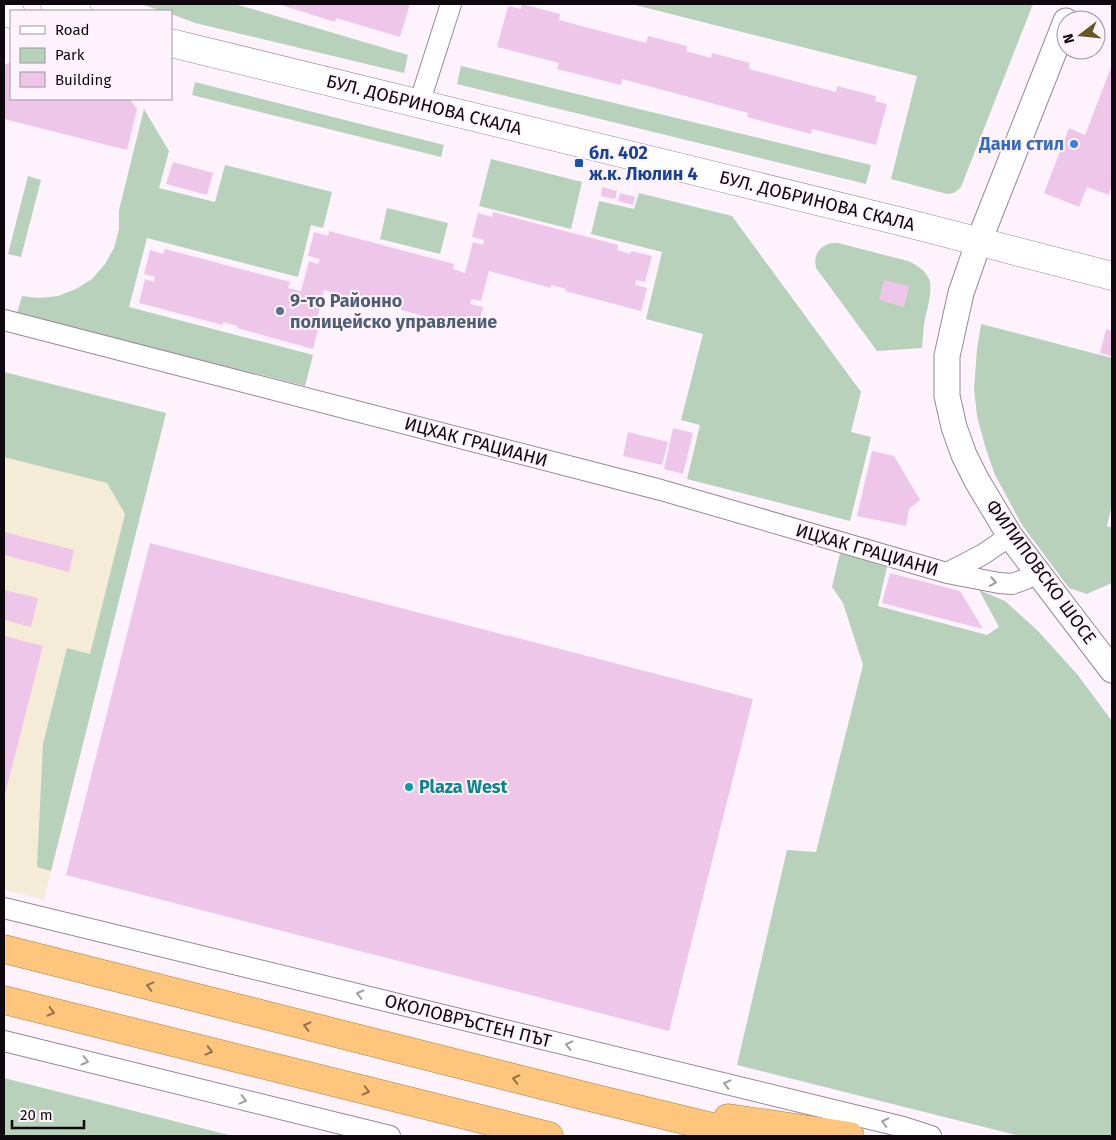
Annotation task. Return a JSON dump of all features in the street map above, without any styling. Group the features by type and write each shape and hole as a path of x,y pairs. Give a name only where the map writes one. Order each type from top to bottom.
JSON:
{"highway":[{"path":"4,949 750,1136"},
{"path":"4,1000 549,1136"},
{"path":"593,1098 850,1136"}],"main road":[{"path":"55,4 74,10"},
{"name":"БУЛ. ДОБРИНОВА СКАЛА","path":"172,43 979,241 1112,276"}],"street":[{"path":"419,104 451,4"},
{"name":"ФИЛИПОВСКО ШОСЕ","path":"1056,45 979,241 961,293 947,356 947,396 954,427 964,455 977,481 1010,536 1112,670"},
{"name":"ИЦХАК ГРАЦИАНИ","path":"4,320 661,490 947,573 1012,584 1026,579 1037,571"},
{"name":"ИЦХАК ГРАЦИАНИ","path":"947,573 982,555 1010,536"},
{"name":"ОКОЛОВРЪСТЕН ПЪТ","path":"4,908 883,1122 931,1136"},
{"path":"4,1041 390,1136"}],"shaded area":[{"path":"4,372 166,413 44,900 4,890"}],"green space":[{"path":"140,4 235,4 408,55 404,73 195,23 172,14 172,10 159,10"},
{"path":"631,4 1033,4 961,187 951,194 947,194 891,179 917,76"},
{"path":"461,66 871,165 866,184 457,84"},
{"path":"195,82 444,145 441,157 192,95"},
{"path":"144,109 169,151 159,188 215,202 225,165 332,192 323,228 311,225 298,277 147,238 129,307 313,355 305,386 17,313 22,296 39,298 58,296 76,289 92,279 105,264 114,248 119,229 119,210"},
{"path":"491,159 582,182 571,229 479,206"},
{"path":"28,176 41,180 21,257 8,254"},
{"path":"639,193 732,216 861,392 851,432 871,437 850,521 687,479 700,425 681,420 703,334 646,319 662,252 591,234 599,201 634,209"},
{"path":"387,208 448,223 440,254 380,239"},
{"path":"832,243 908,261 924,272 930,282 930,298 924,325 922,348 877,351 816,268 816,255 824,246"},
{"path":"981,324 1112,358 1112,505 1107,526 1112,528 1112,583 1087,594 1069,588 1022,525 995,475 977,416 974,389"},
{"path":"4,372 166,413 51,871 37,867 43,744 67,648 90,654 125,514 107,483 4,457"},
{"path":"840,553 887,567 878,606 987,635 999,627 979,590 1005,601 1037,630 1077,674 1112,721 1112,1136 1020,1136 737,1065 787,850 816,852 863,665 843,603 832,587"},
{"path":"4,1078 233,1136 4,1136"}],"building":[{"path":"278,4 410,4 400,37 336,18 335,22"},
{"path":"522,4 560,14 559,20 646,43 648,36 687,46 686,51 711,58 712,53 750,63 749,69 836,92 837,86 876,96 875,101 887,104 876,145 812,129 811,134 747,117 748,113 622,79 621,85 557,69 559,63 497,47 508,6 521,9"},
{"path":"10,62 10,100 131,100 137,109 127,150 4,119 4,65"},
{"path":"1112,65 1112,191 1110,190 1109,195 1087,187 1079,207 1044,193 1069,128 1085,135"},
{"path":"173,162 213,173 207,195 166,184"},
{"path":"602,187 617,191 615,199 601,196"},
{"path":"620,193 635,197 633,205 618,201"},
{"path":"493,212 618,245 617,250 630,254 631,251 652,256 645,282 636,280 635,285 647,288 641,311 565,291 566,289 551,285 551,288 489,271 481,301 472,299 470,304 483,307 477,330 401,310 401,308 387,304 386,307 324,290 317,319 308,317 307,322 319,325 313,349 237,328 238,326 223,322 223,325 139,303 145,279 154,282 155,277 144,274 150,250 163,254 165,249 290,282 288,288 301,291 309,261 318,264 320,259 308,256 314,232 328,236 329,231 454,264 453,269 465,273 473,242 483,245 484,240 472,237 478,213 492,217"},
{"path":"884,280 909,286 904,307 879,300"},
{"path":"1106,329 1112,331 1112,356 1100,353"},
{"path":"673,428 693,433 683,474 664,469"},
{"path":"628,432 668,442 662,465 623,456"},
{"path":"872,451 894,456 920,500 909,509 906,526 857,516"},
{"path":"4,532 74,550 69,572 4,555"},
{"name":"Plaza West","path":"150,543 753,699 669,1031 66,875"},
{"path":"890,573 960,591 983,629 882,603"},
{"path":"4,590 38,598 31,627 4,620"},
{"path":"4,636 43,646 4,798"}],"place":[{"name":"Дани стил","path":"1074,144"},
{"name":"бл. 402 ж.к. Люлин 4","path":"579,163"},
{"name":"9-то Районно полицейско управление","path":"280,311"},
{"name":"Plaza West","path":"409,787"}]}
